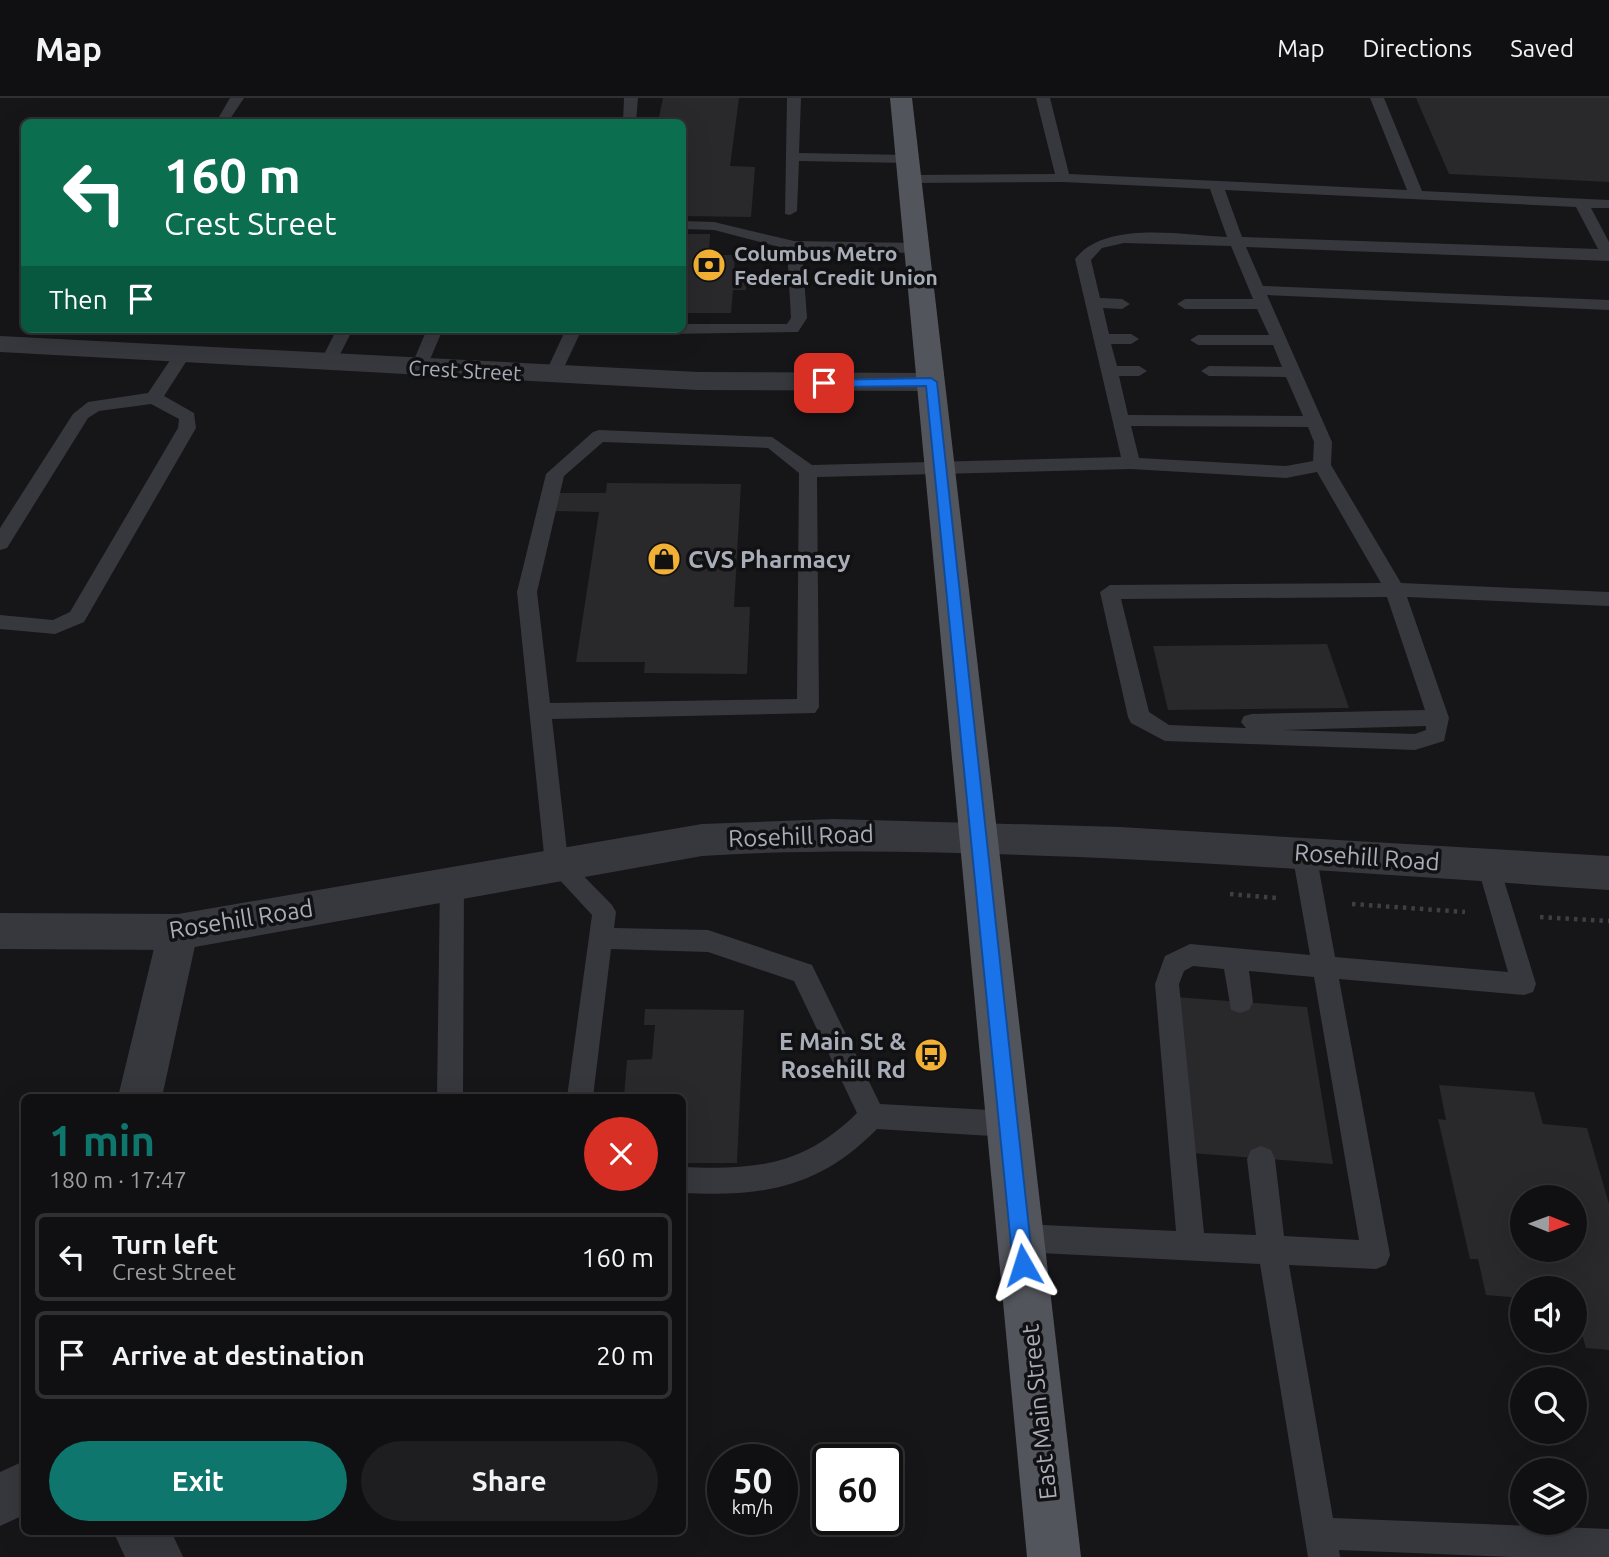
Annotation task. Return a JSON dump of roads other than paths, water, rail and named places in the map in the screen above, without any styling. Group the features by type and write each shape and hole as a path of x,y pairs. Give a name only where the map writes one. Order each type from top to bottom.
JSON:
{"main road":[{"name":"East Main Street","path":"901,98 1054,1557"}],"street":[{"name":"Crest Street","path":"0,344 553,374 824,383 931,382"},
{"name":"Rosehill Road","path":"0,931 115,934 178,932 702,840 773,834 849,833 978,837 1304,853 1609,873"},
{"path":"141,1094 178,932"},
{"path":"0,1499 21,1489"},
{"path":"142,1535 156,1557"}],"lane":[{"path":"224,119 237,98"},
{"path":"630,119 632,98"},
{"path":"790,211 794,98"},
{"path":"1043,98 1063,178"},
{"path":"1377,98 1416,195"},
{"path":"794,157 909,169 1063,178 1609,204"},
{"path":"1216,185 1236,241 1323,442 1322,465 1395,590 1438,718 1221,722 1188,735 1165,733 1139,717 1110,592 1395,590 1609,599"},
{"path":"1131,463 1083,259 1097,245 1124,238 1608,255 1581,203"},
{"path":"686,225 715,226 794,246 917,248"},
{"path":"686,329 792,329 799,318 794,246"},
{"path":"1185,304 1260,297 1609,305"},
{"path":"1093,303 1122,304"},
{"path":"328,362 343,333"},
{"path":"419,367 433,333"},
{"path":"553,374 572,333"},
{"path":"1102,339 1131,339"},
{"path":"1198,340 1279,340"},
{"path":"154,398 183,354"},
{"path":"1110,371 1139,371"},
{"path":"1209,371 1293,372"},
{"path":"0,543 82,414 94,406 154,398 188,417 187,428 77,617 55,626 0,622"},
{"path":"1121,420 1315,422"},
{"path":"580,1094 604,912 557,864 527,592 555,474 599,436 772,443 808,471 1131,463 1286,472 1322,465"},
{"path":"540,711 808,707 808,471"},
{"path":"1020,1238 1376,1255 1304,853"},
{"path":"1191,1246 1167,984 1174,964 1190,955 1524,984 1489,865"},
{"path":"450,1094 452,882"},
{"path":"601,938 708,942 803,973 872,1116"},
{"path":"1235,959 1240,1002"},
{"path":"686,1180 733,1183 789,1171 832,1153 872,1116 1008,1124"},
{"path":"1261,1158 1272,1250 1322,1545 1609,1545"}],"place":[{"name":"Columbus Metro Federal Credit Union","path":"709,265"},
{"name":"CVS Pharmacy","path":"664,559"},
{"name":"E Main St & Rosehill Rd","path":"931,1055"}]}
